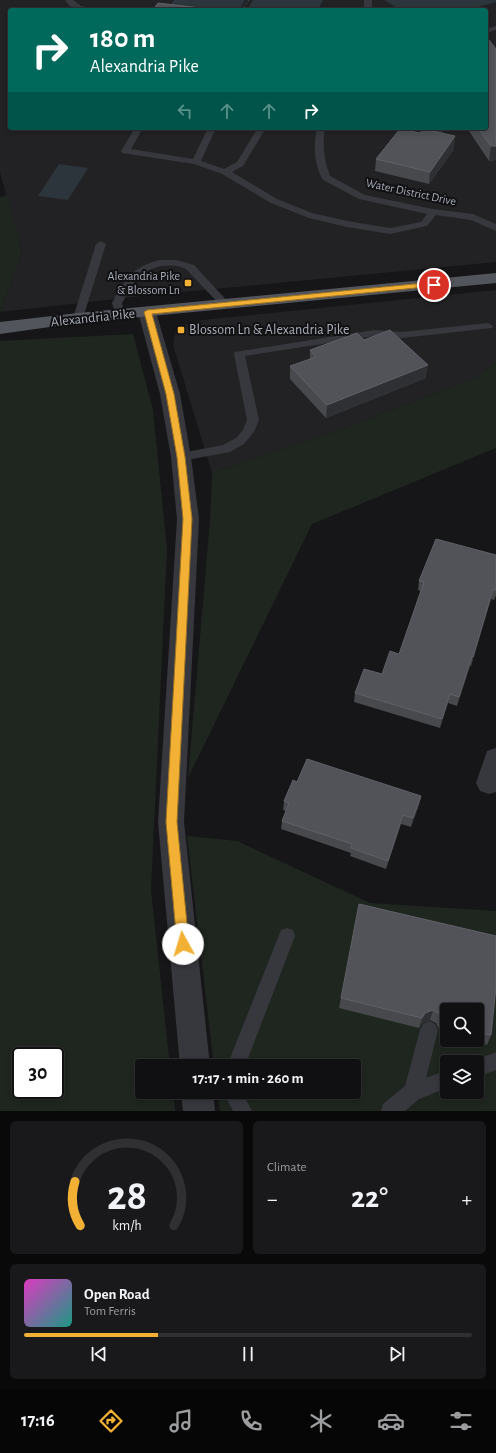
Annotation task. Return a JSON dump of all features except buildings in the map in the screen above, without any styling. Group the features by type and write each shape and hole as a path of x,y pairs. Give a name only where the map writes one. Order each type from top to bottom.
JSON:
{"main road":[{"name":"Alexandria Pike","path":"0,328 78,318 120,316 147,312 496,278"}],"street":[{"path":"147,312 170,394 181,457 188,519 172,822 194,1059"},
{"path":"489,783 496,758"},
{"path":"198,1099 199,1111"}],"lane":[{"path":"69,0 75,7 81,8"},
{"path":"138,130 125,151 196,162 225,172 274,201 309,215 347,224 390,231 424,224 433,212"},
{"path":"196,162 212,130"},
{"name":"Water District Drive","path":"320,130 318,139 320,163 326,178 362,196 433,212 473,217 496,228"},
{"path":"437,130 444,140"},
{"path":"225,172 240,164 260,131"},
{"path":"78,318 101,244"},
{"path":"120,316 116,302 134,276 163,262 174,262 190,267 226,305"},
{"path":"181,457 226,449 240,441 248,432 253,420 239,354 374,332 402,335 488,326"},
{"path":"239,1059 288,936"},
{"path":"413,1092 430,1030"},
{"path":"484,1065 496,1061"},
{"path":"390,1111 413,1092 440,1082"},
{"path":"236,1099 243,1111"}],"shaded area":[{"path":"0,0 496,0 496,262 151,295 0,312 22,252 0,172"},
{"path":"174,0 245,0 240,8 169,8"},
{"path":"253,0 323,0 319,8 248,8"},
{"path":"384,0 496,0 496,2 474,8 397,8"},
{"path":"59,164 88,168 68,200 38,196"},
{"path":"7,195 22,252 0,312 0,197"},
{"path":"496,290 496,363 475,378 336,431 212,473 173,345 176,331 185,325 202,320"},
{"path":"133,334 153,410 167,549 151,890 169,1059 135,1059 135,1099 174,1099 175,1111 0,1111 0,341"},
{"path":"496,363 496,448 312,524 188,778 210,520 212,473 336,431 475,378"},
{"path":"187,836 237,841 370,903 496,911 496,1111 220,1111 219,1099 361,1099 361,1059 213,1059"}],"place":[{"name":"Alexandria Pike & Blossom Ln","path":"188,283"},
{"name":"Blossom Ln & Alexandria Pike","path":"181,330"}],"route":[{"path":"183,944 172,822 188,519 181,457 170,394 147,312 434,285"}]}
